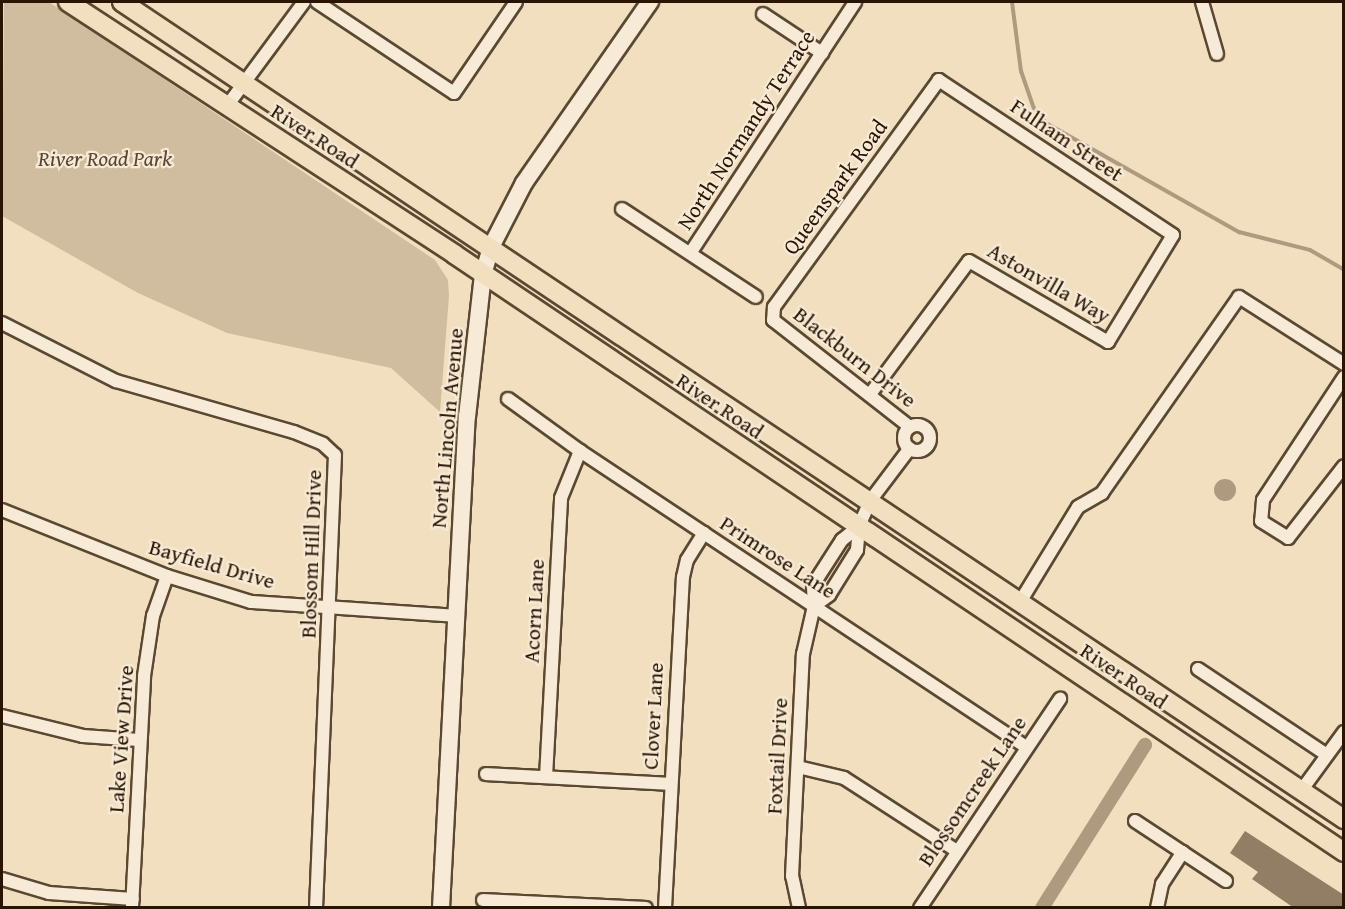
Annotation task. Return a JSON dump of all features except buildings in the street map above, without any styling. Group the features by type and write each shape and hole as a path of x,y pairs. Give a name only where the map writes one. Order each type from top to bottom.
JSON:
{"main road":[{"name":"River Road","path":"68,2 483,275 1344,852"},
{"name":"River Road","path":"122,2 248,84 1344,819"},
{"name":"North Lincoln Avenue","path":"441,908 467,417 483,275 491,247 524,183 650,2"}],"street":[{"path":"227,106 248,84 304,2"},
{"path":"317,2 454,93 516,2"},
{"name":"North Normandy Terrace","path":"691,252 855,2"},
{"path":"1202,2 1217,54"},
{"path":"763,14 822,53"},
{"name":"Fulham Street","path":"939,80 1173,236 1108,342"},
{"name":"Queenspark Road","path":"773,320 774,307 939,80"},
{"path":"622,209 691,252 756,297"},
{"name":"Astonvilla Way","path":"871,393 969,261 1108,342"},
{"path":"1020,602 1078,507 1102,493 1239,297 1344,364"},
{"name":"Blackburn Drive","path":"773,320 871,393 910,427"},
{"name":"Blossom Hill Drive","path":"2,323 116,381 294,432 331,449 337,475 316,908"},
{"path":"1344,377 1263,500 1261,521 1288,538 1344,466"},
{"name":"Primrose Lane","path":"508,399 580,451 1026,747"},
{"path":"910,427 924,427 930,438 922,449 910,448 904,438 910,427"},
{"path":"814,606 829,595 861,544 859,526 870,501 910,448"},
{"name":"Acorn Lane","path":"546,777 561,498 580,451"},
{"name":"Bayfield Drive","path":"2,510 167,576 251,602 331,611 456,616"},
{"name":"Foxtail Drive","path":"799,908 792,876 803,654 814,606 813,585 842,540 859,526"},
{"name":"Clover Lane","path":"665,908 683,577 687,560 704,533"},
{"name":"Lake View Drive","path":"133,903 139,740 153,616 167,576"},
{"path":"1198,669 1327,755"},
{"name":"Blossomcreek Lane","path":"920,908 1060,699"},
{"path":"2,716 83,736 139,740"},
{"path":"1301,791 1344,732"},
{"path":"798,767 844,778 957,851"},
{"path":"486,774 671,784"},
{"path":"1135,821 1226,881"},
{"path":"1157,908 1162,884 1183,852"},
{"path":"2,879 49,893 133,903"},
{"path":"483,900 539,905 646,908"}],"green space":[{"name":"River Road Park","path":"4,2 49,2 435,260 448,280 449,296 440,412 391,368 227,333 138,293 2,216"}],"shaded area":[{"path":"1225,479 1233,482 1236,490 1233,498 1225,501 1217,498 1214,490 1217,482"}],"waterway":[{"path":"1012,2 1021,71 1034,108 1046,123 1239,232 1310,250 1344,270"},
{"path":"1042,908 1145,745"}]}
